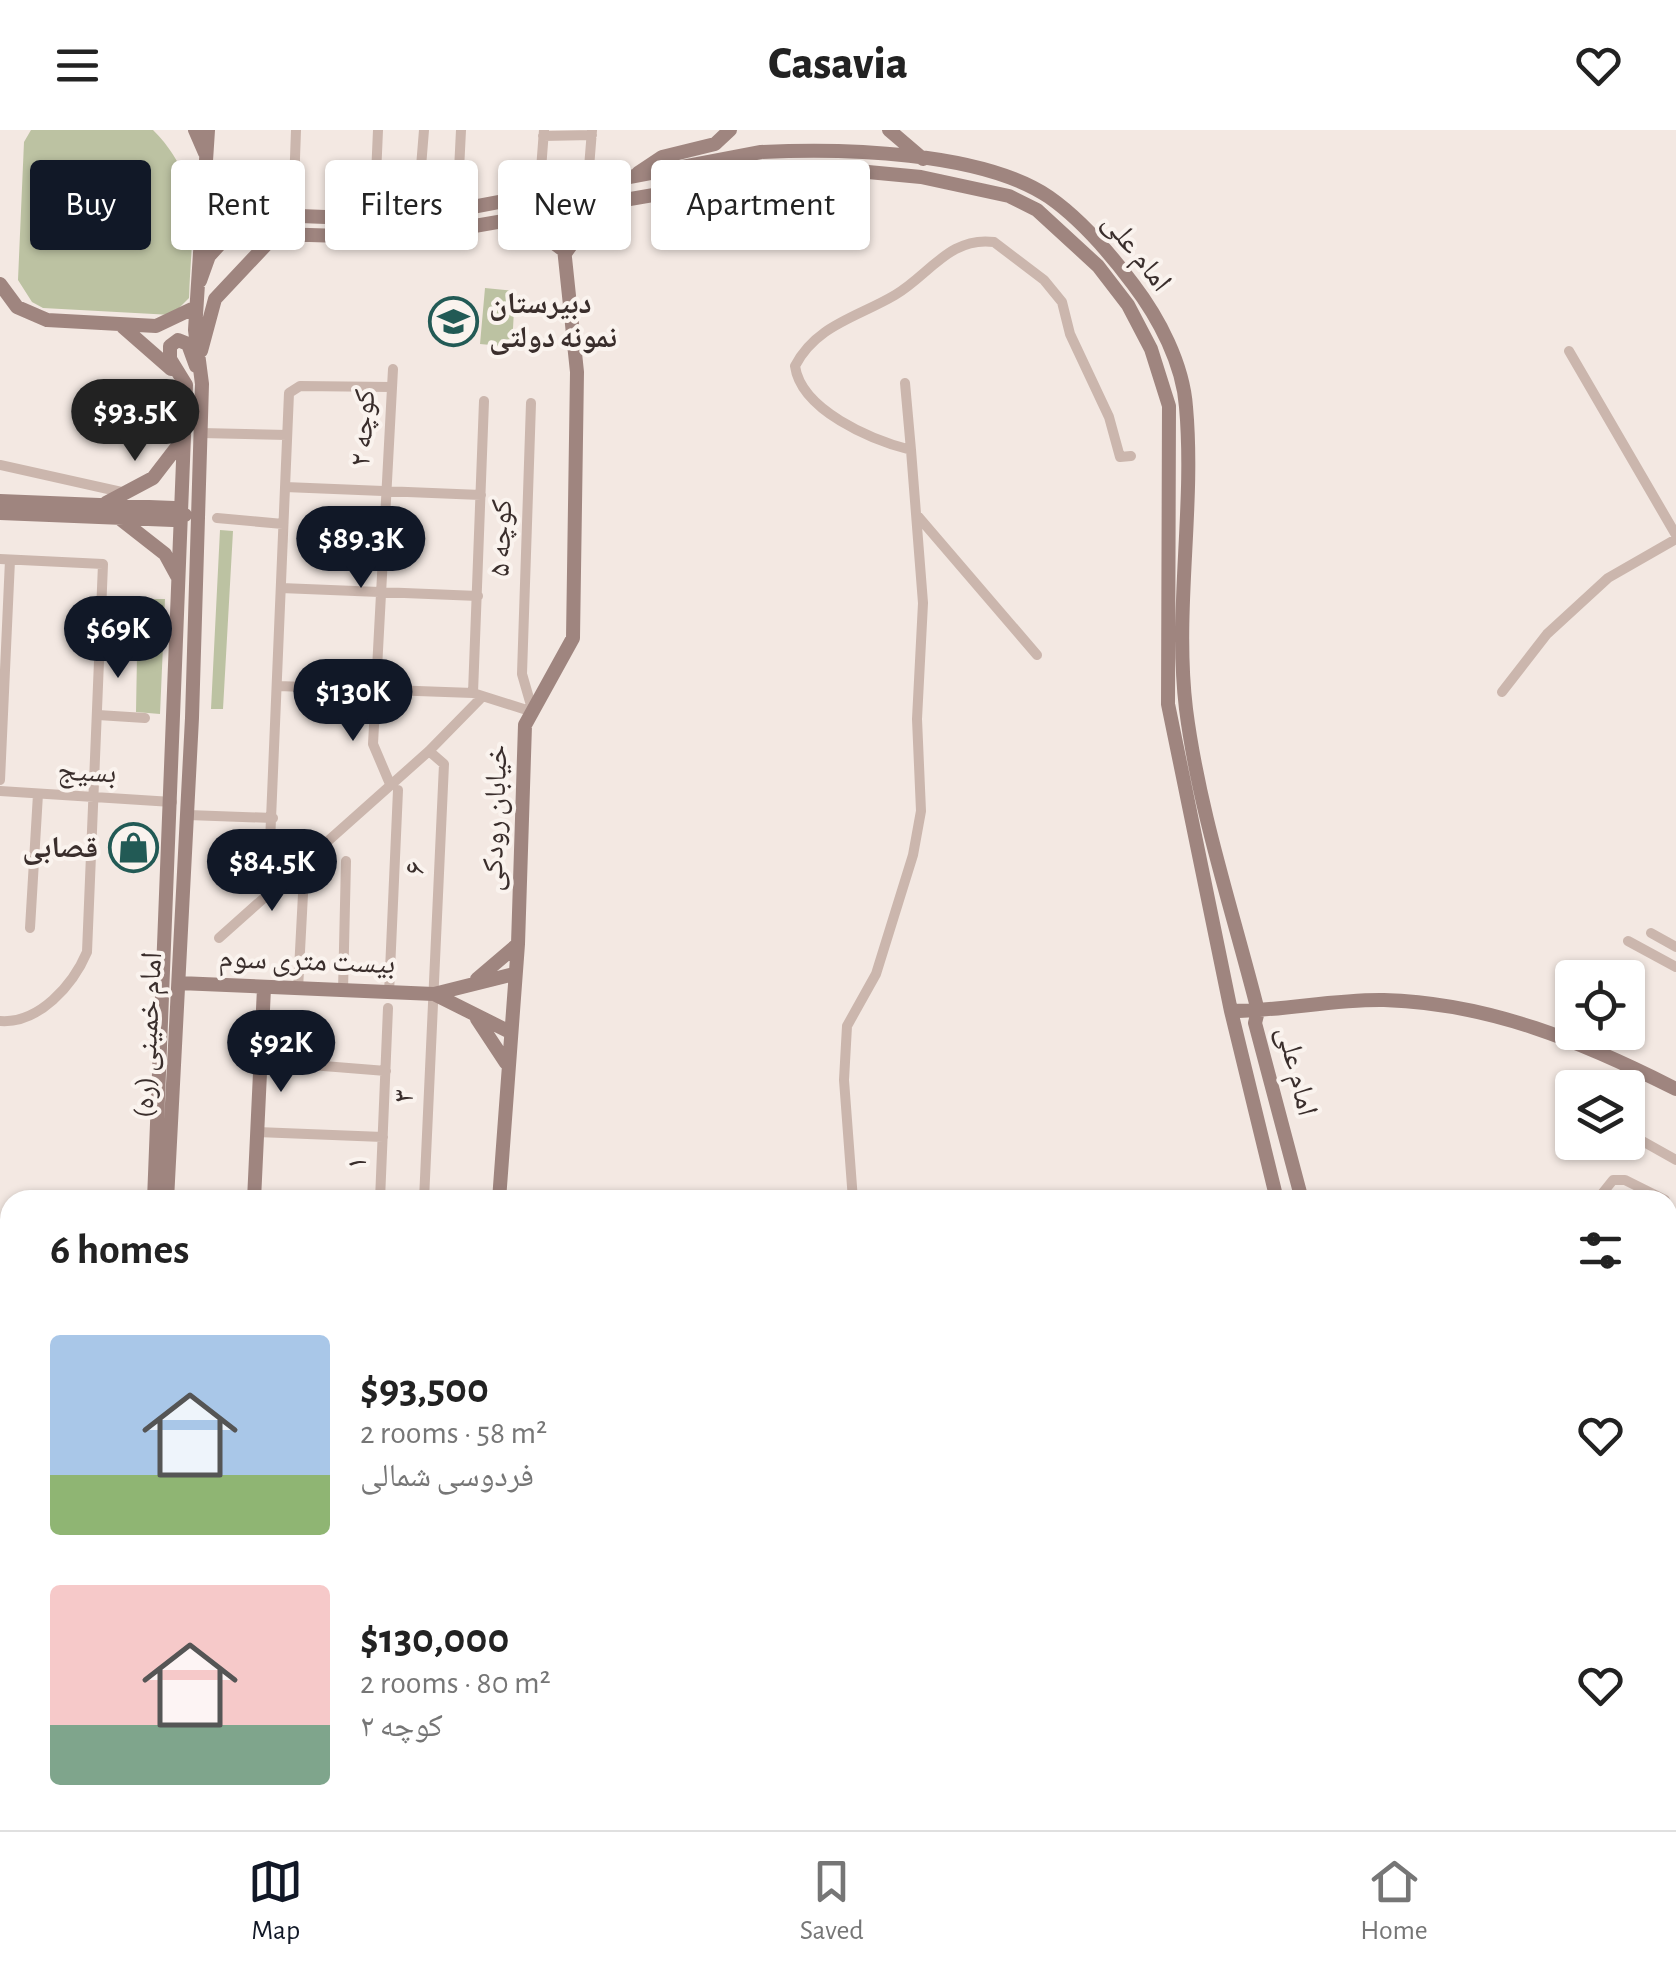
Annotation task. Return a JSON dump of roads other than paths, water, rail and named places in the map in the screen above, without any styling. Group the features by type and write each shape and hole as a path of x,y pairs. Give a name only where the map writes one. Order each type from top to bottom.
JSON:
{"main road":[{"path":"195,130 205,154"},
{"path":"205,154 208,130"},
{"path":"631,177 662,156 714,144 730,130"},
{"path":"889,130 924,159"},
{"name":"امام علی","path":"631,178 762,152 866,151 924,159 1015,180 1046,196 1111,255 1142,296 1167,341 1186,404 1186,706 1258,1011 1256,1023 1299,1190"},
{"name":"امام خمینی (ره)","path":"205,154 205,160"},
{"name":"امام علی","path":"631,197 815,167 864,169 1009,196 1062,230 1128,306 1163,377 1169,422 1168,708 1231,1011 1275,1190"},
{"name":"امام علی","path":"305,233 404,238 498,222"},
{"name":"امام خمینی (ره)","path":"168,1190 188,815 190,462 184,438 201,352 195,330 202,250"},
{"path":"200,280 214,250"},
{"path":"201,352 215,299 261,250"},
{"name":"خیابان رودکی","path":"499,1190 518,944 525,725 573,638 578,372 566,252"},
{"path":"2,290 35,318 122,327 156,326 196,307"},
{"path":"122,327 194,384"},
{"name":"امام خمینی (ره)","path":"190,462 201,433 194,384"},
{"path":"100,506 130,494 152,478 184,438"},
{"path":"0,500 174,508 189,515"},
{"path":"0,513 174,520 189,515"},
{"name":"امام خمینی (ره)","path":"154,1190 179,583 189,515"},
{"path":"118,518 165,554 179,583"},
{"path":"1168,708 1186,706"},
{"path":"475,981 518,944"},
{"name":"بیست متری سوم","path":"178,983 343,991 389,1000 434,994 514,974"},
{"path":"254,1190 264,988"},
{"name":"بیست متری سوم","path":"434,994 510,1032"},
{"path":"1231,1011 1322,1002 1438,1004 1506,1017 1574,1040 1676,1089"},
{"path":"474,1014 508,1067"}],"street":[{"path":"295,160 296,130"},
{"path":"376,160 378,130"},
{"path":"422,160 424,130"},
{"path":"460,160 461,130"},
{"path":"542,160 544,133 592,132 590,160"},
{"path":"910,450 832,413 805,392 795,366 802,352 828,328 896,295 955,248 982,240 1006,250 1054,290 1109,417 1116,450 1120,457 1131,456"},
{"path":"1502,692 1546,634 1608,578 1676,537 1569,351"},
{"name":"کوچه ۲","path":"378,691 392,368"},
{"path":"852,1190 844,1080 846,1026 876,974 913,855 921,811 917,719 923,603 904,383"},
{"path":"268,890 289,393 300,386 391,386"},
{"path":"219,938 268,890 394,787 476,696 484,401"},
{"name":"کوچه ۵","path":"531,403 522,674 533,712"},
{"path":"201,433 287,435"},
{"path":"0,466 130,494"},
{"path":"285,486 481,495"},
{"path":"916,513 1037,655"},
{"path":"218,518 283,524"},
{"path":"0,780 5,559 103,564 90,932 80,967 33,1015 0,1021"},
{"path":"281,588 382,589 478,596"},
{"path":"278,686 460,694 533,712"},
{"path":"378,691 373,744 394,787"},
{"path":"98,715 145,718"},
{"name":"۶","path":"429,751 444,764 434,994"},
{"name":"۱","path":"380,1190 394,787"},
{"name":"بسیج","path":"0,791 172,802"},
{"path":"30,928 38,794"},
{"path":"188,815 273,818"},
{"path":"343,991 346,861"},
{"path":"298,990 304,875"},
{"path":"1651,933 1676,947"},
{"path":"1628,941 1676,967"},
{"name":"۳","path":"424,1190 434,994"},
{"path":"261,1061 386,1071"},
{"path":"257,1132 383,1137"},
{"path":"1645,1143 1676,1160"},
{"path":"1605,1190 1613,1180 1625,1180 1645,1190"}],"place":[{"name":"دبیرستان نمونه دولتی","path":"454,321"},
{"name":"قصابی","path":"133,848"}]}
